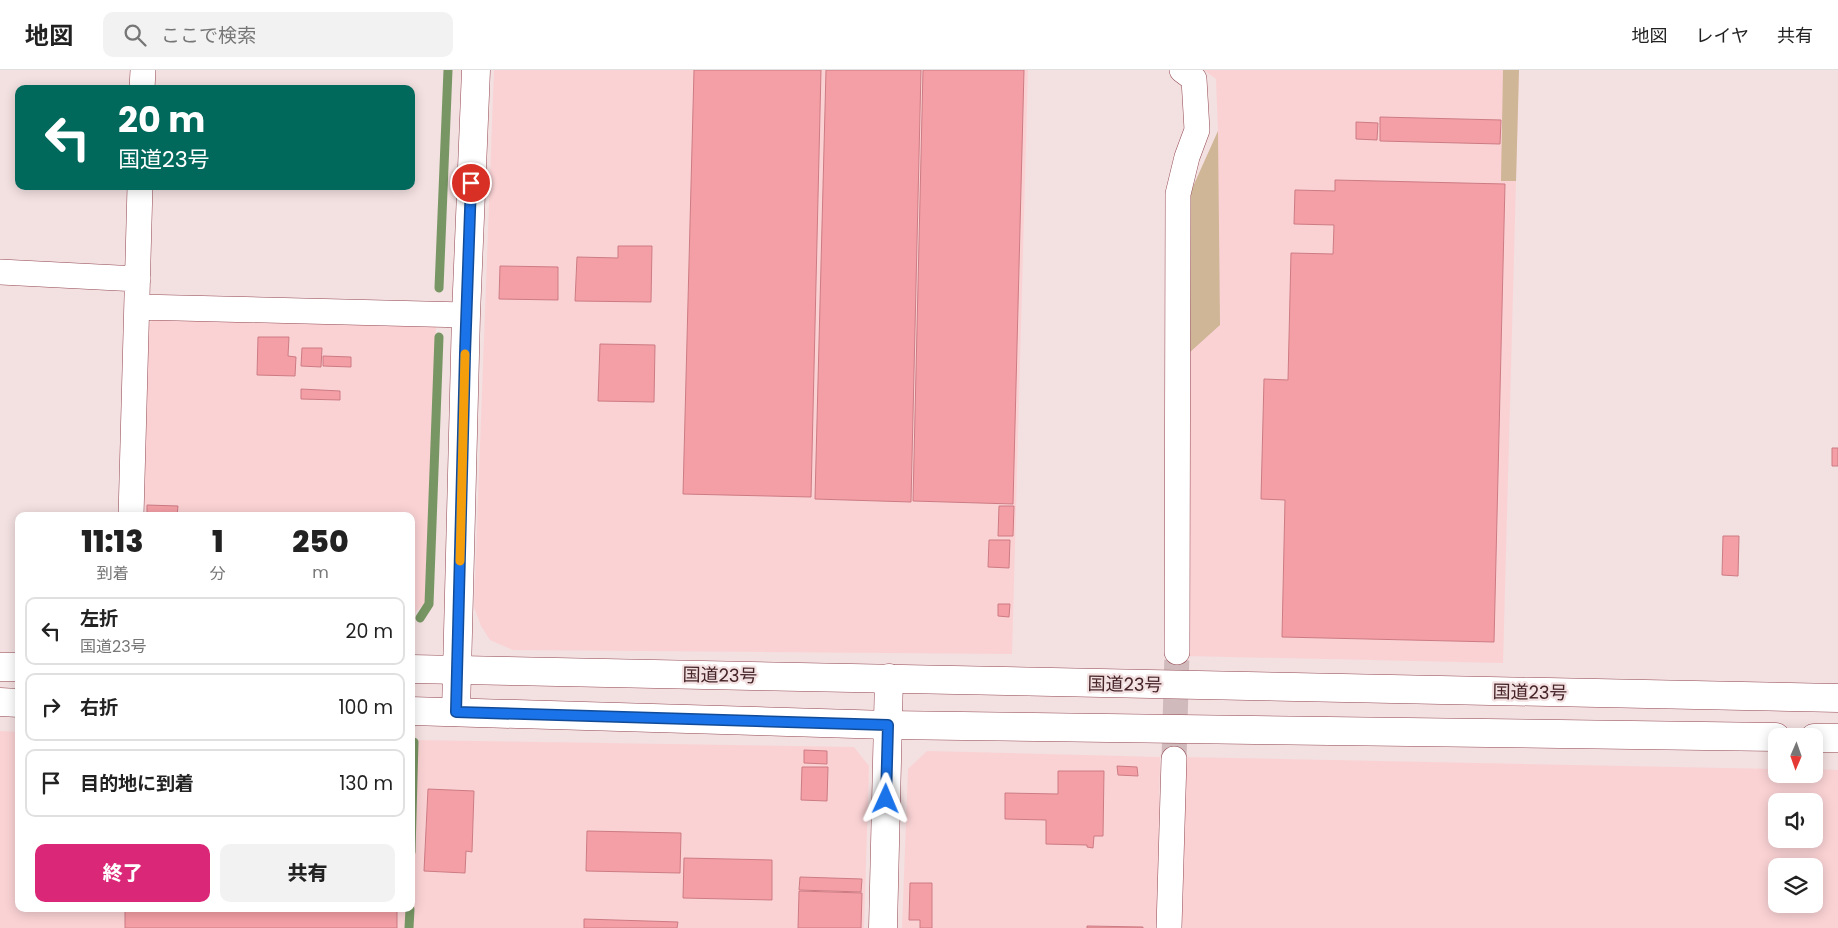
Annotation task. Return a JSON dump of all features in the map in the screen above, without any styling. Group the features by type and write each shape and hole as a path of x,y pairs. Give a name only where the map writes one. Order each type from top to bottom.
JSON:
{"main road":[{"path":"456,712 466,315 476,70"},
{"path":"0,666 15,667"},
{"name":"国道23号","path":"415,669 1838,698"},
{"path":"883,928 889,678"},
{"path":"0,702 15,703"},
{"path":"415,711 888,725 1768,737"},
{"path":"1823,738 1838,738"}],"street":[{"path":"142,85 143,70"},
{"path":"1177,652 1178,194 1197,130 1194,79 1182,70"},
{"path":"131,512 140,190"},
{"path":"0,272 138,279"},
{"path":"138,307 466,315"},
{"path":"1169,928 1174,758"}],"shaded area":[{"path":"494,70 1028,70 1012,654 513,650 490,640 481,626 474,607"},
{"path":"1204,70 1519,70 1503,663 1185,656 1191,191 1218,131 1216,79"},
{"path":"1503,70 1519,70 1516,181 1501,181"},
{"path":"1218,131 1220,325 1189,353 1191,191"},
{"path":"154,317 436,327 425,603 415,612 415,512 144,512 149,325"},
{"path":"0,731 15,732 15,912 415,912 415,740 854,747 869,766 864,928 0,928"},
{"path":"927,751 1160,757 1157,928 902,928 908,769"},
{"path":"1182,757 1768,769 1768,783 1823,783 1823,769 1838,770 1838,928 1178,928"}],"building":[{"path":"694,70 821,70 811,497 683,494"},
{"path":"826,70 921,70 911,502 815,499"},
{"path":"923,70 1024,70 1013,504 913,501"},
{"path":"1380,117 1501,120 1500,144 1380,141"},
{"path":"1356,122 1378,123 1377,140 1356,139"},
{"path":"1335,180 1505,184 1494,642 1282,637 1285,500 1261,499 1264,379 1288,380 1291,253 1333,254 1334,225 1294,224 1295,190 1335,191"},
{"path":"618,246 652,246 651,302 575,301 577,257 618,258"},
{"path":"500,266 558,267 558,300 499,299"},
{"path":"258,337 289,337 288,356 296,357 295,376 257,375"},
{"path":"600,344 655,345 654,402 598,401"},
{"path":"302,348 322,348 321,367 301,366"},
{"path":"323,356 351,357 351,367 323,366"},
{"path":"301,389 340,391 340,400 301,399"},
{"path":"1832,448 1838,448 1838,466 1832,466"},
{"path":"147,505 178,506 177,512 147,512"},
{"path":"999,506 1014,506 1013,536 998,536"},
{"path":"1723,536 1739,536 1738,576 1722,575"},
{"path":"989,540 1010,540 1009,568 988,567"},
{"path":"998,604 1010,604 1009,617 998,616"},
{"path":"804,750 827,751 827,764 804,763"},
{"path":"1117,766 1137,767 1138,776 1118,775"},
{"path":"802,767 828,767 827,801 801,800"},
{"path":"1058,771 1104,771 1103,836 1094,836 1093,848 1087,847 1087,845 1046,844 1046,820 1005,819 1005,793 1058,794"},
{"path":"428,789 474,791 472,852 466,851 465,873 424,871"},
{"path":"587,831 681,833 680,873 586,871"},
{"path":"684,858 772,860 772,900 683,898"},
{"path":"800,877 862,879 861,892 799,890"},
{"path":"910,883 932,883 932,928 920,928 920,920 909,920"},
{"path":"799,891 862,893 861,928 798,928"},
{"path":"125,912 397,912 397,928 125,928"},
{"path":"584,919 678,922 677,928 584,928"},
{"path":"1087,926 1143,927 1143,928 1087,928"}],"waterway":[{"path":"439,288 448,70"},
{"path":"420,618 429,604 439,337"},
{"path":"409,928 410,912"}],"tunnel":[{"path":"1174,759 1177,652"}],"slow traffic":[{"path":"460,561 465,354"}],"route":[{"path":"471,183 456,712 888,725 886,799"}]}
